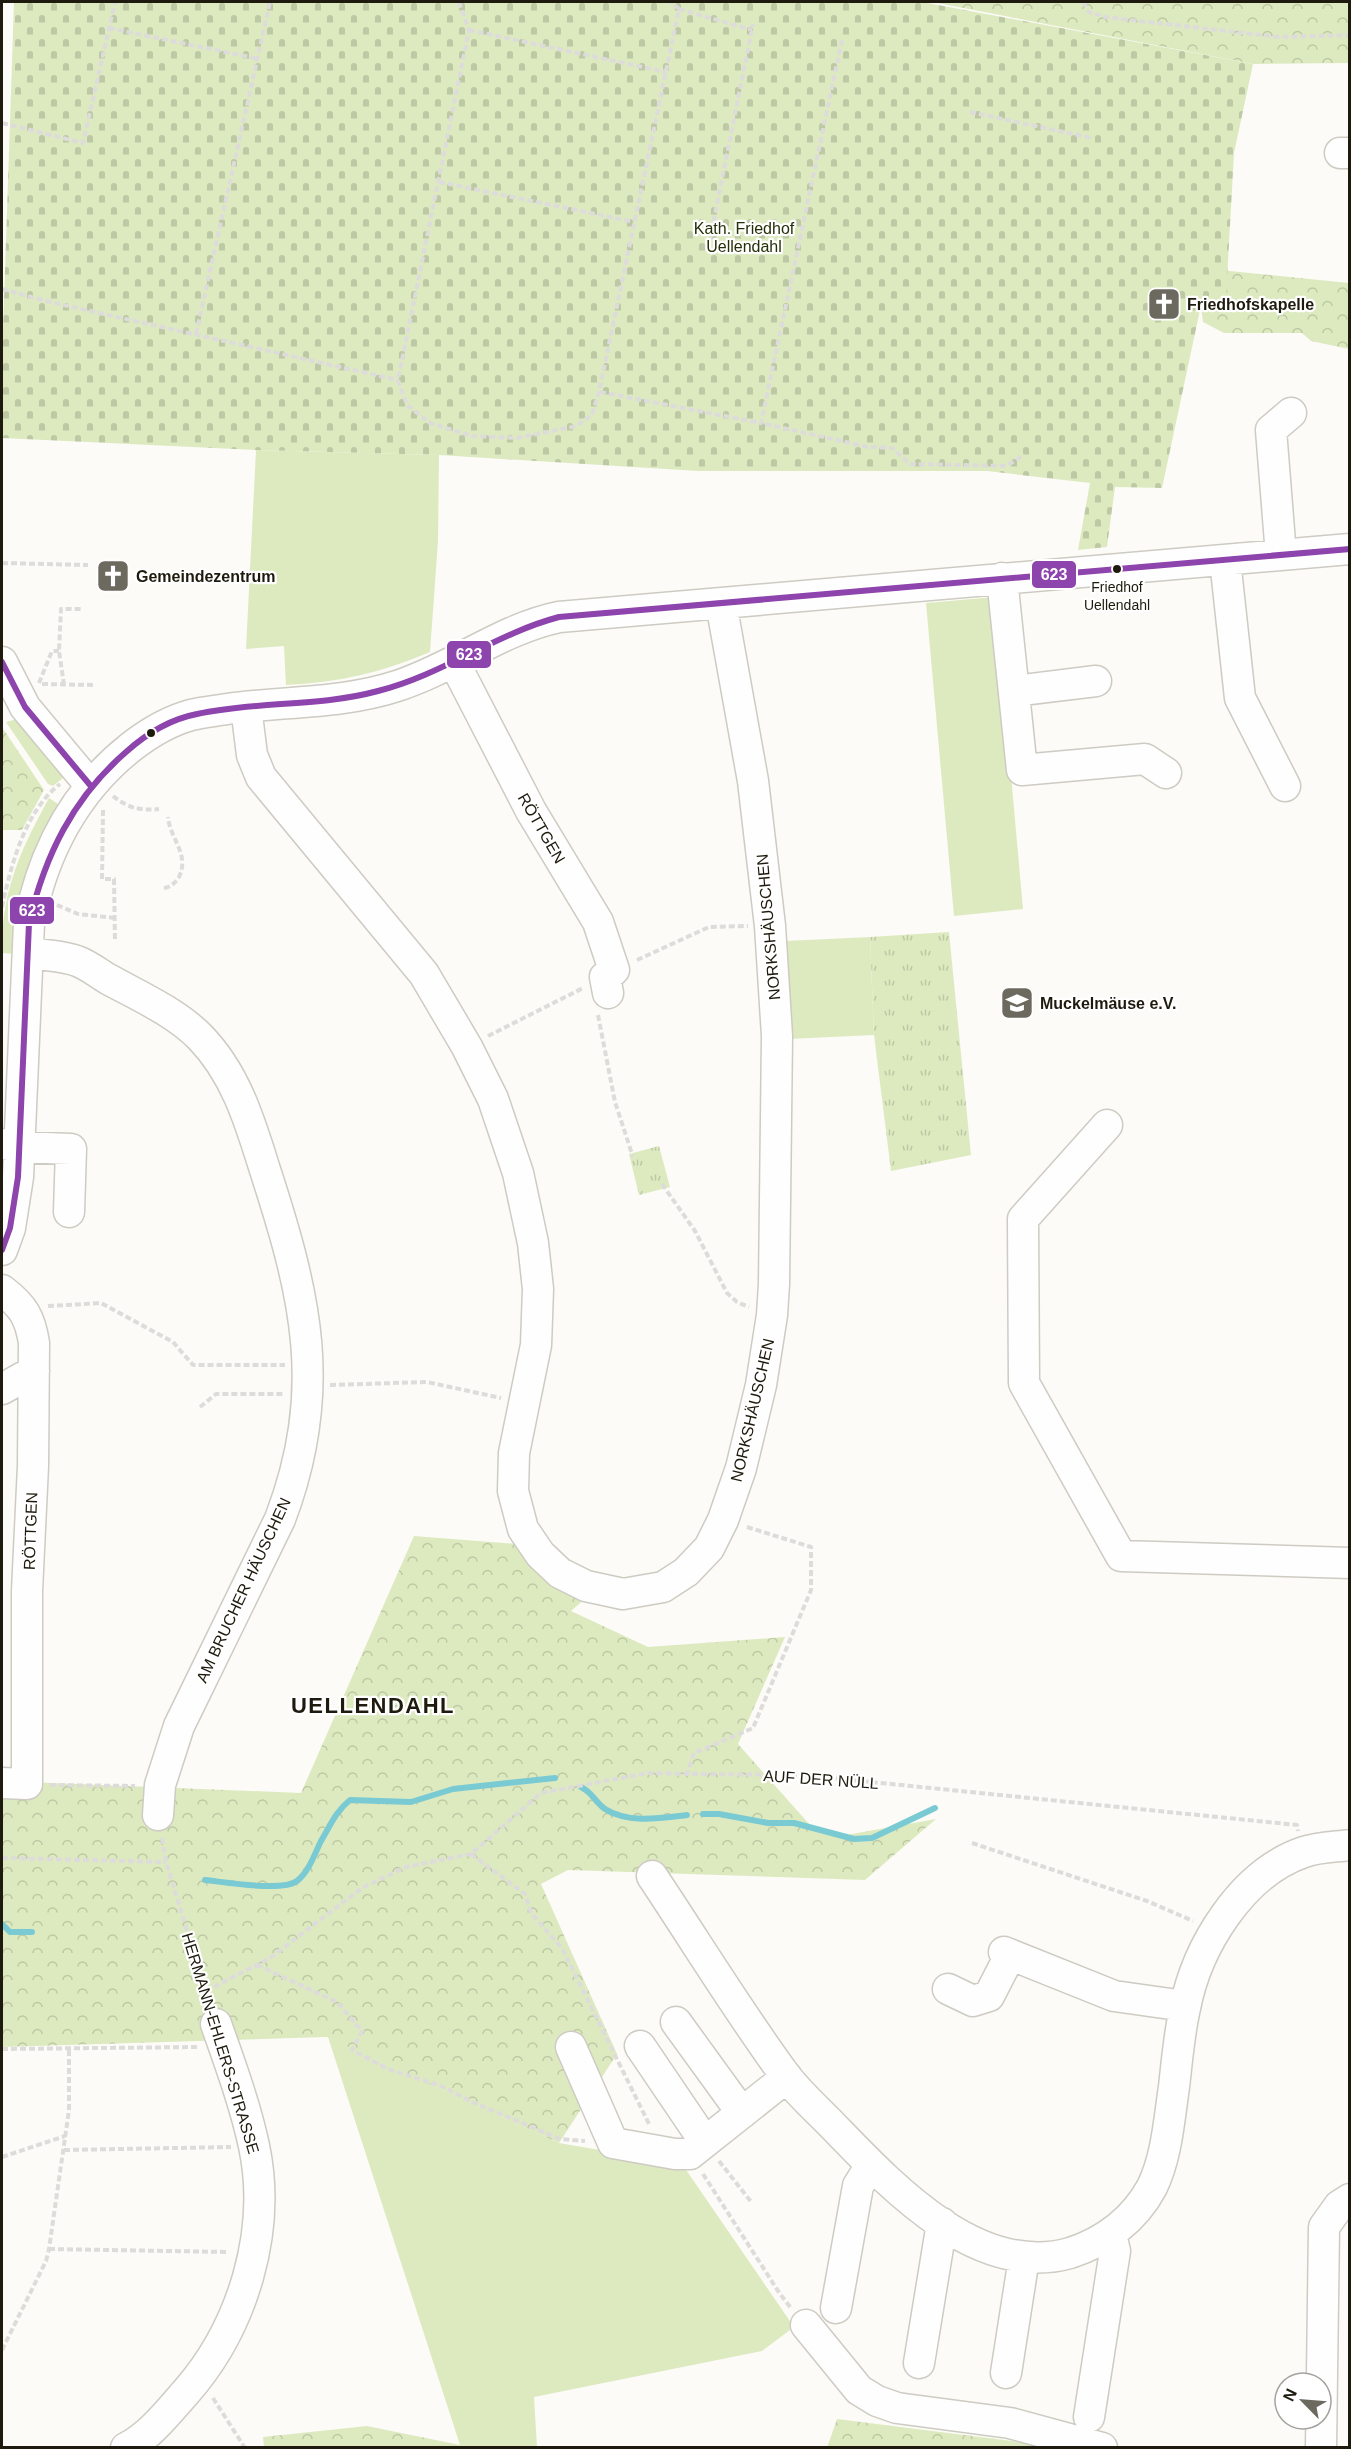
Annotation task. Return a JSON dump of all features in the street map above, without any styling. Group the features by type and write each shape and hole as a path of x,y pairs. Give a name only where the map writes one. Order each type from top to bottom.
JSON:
{"street":[{"path":"1281,555 1271,430 1290,413"},
{"path":"2,1250 15,1204 10,1146 29,923 35,895 56,837 71,810 91,784 125,751 164,725 191,715 246,707 346,699 398,686 454,662 533,622 559,617 1350,549"},
{"path":"1225,560 1240,698 1285,786"},
{"path":"1002,578 1022,770 1145,759 1166,773"},
{"name":"NORKSHÄUSCHEN","path":"246,707 252,755 261,777 424,974 467,1047 493,1099 518,1173 533,1243 538,1289 536,1345 526,1403 514,1452 513,1491 523,1529 540,1554 561,1573 586,1586 623,1594 663,1587 686,1572 709,1548 723,1520 744,1458 761,1385 772,1315 777,1036 770,926 753,781 721,603"},
{"name":"RÖTTGEN","path":"454,662 531,812 598,922 609,980"},
{"path":"1014,691 1096,681"},
{"path":"16,690 91,784"},
{"name":"AM BRUCHER HÄUSCHEN","path":"28,952 77,961 165,1011 199,1036 227,1072 246,1110 293,1264 306,1333 308,1383 306,1425 290,1492 280,1519 178,1726 160,1785 158,1815"},
{"path":"1107,1125 1023,1219 1024,1383 1121,1556 1350,1563"},
{"path":"10,1146 71,1149 69,1212"},
{"name":"RÖTTGEN","path":"11,1299 31,1323 34,1343 27,1591 14,1783"},
{"path":"2,1389 34,1371"},
{"path":"652,1876 787,2077 871,2165 963,2238 994,2251 1024,2258 1052,2258 1083,2249 1111,2235 1136,2212 1152,2186 1164,2152 1185,2006 1196,1971 1215,1930 1234,1902 1268,1871 1305,1852 1350,1845"},
{"path":"948,1989 973,2001 989,1996 1007,1953 1114,1996 1185,2006"},
{"path":"676,2022 742,2113"},
{"name":"HERMANN-EHLERS-STRASSE","path":"126,2448 164,2417 197,2379 218,2348 248,2279 258,2231 254,2147 220,2035"},
{"path":"640,2046 686,2149"},
{"path":"571,2047 613,2143 686,2149 742,2113 787,2077"},
{"path":"836,2308 858,2186 871,2165"},
{"path":"1321,2448 1324,2227 1339,2206 1350,2199"},
{"path":"919,2363 942,2223"},
{"path":"1089,2417 1114,2252 1111,2235"},
{"path":"1006,2373 1024,2258"},
{"path":"806,2325 859,2390 877,2401 897,2408 1010,2423 1102,2448"}],"path":[{"path":"2,123 83,143 115,2"},
{"path":"196,334 270,2"},
{"path":"459,2 469,30 398,380 407,405 430,423 472,436 517,438 577,426 592,414 599,392 680,9"},
{"path":"671,2 680,9 752,30"},
{"path":"1083,2 1089,12 1106,17 1278,37 1350,35"},
{"path":"710,239 753,24"},
{"path":"109,28 259,58"},
{"path":"469,30 666,72"},
{"path":"761,423 842,40"},
{"path":"970,112 1092,138"},
{"path":"439,182 634,222"},
{"path":"2,289 46,301 398,380"},
{"path":"599,392 761,423 868,447 892,448 910,464 1006,466 1024,455"},
{"path":"2,563 88,564"},
{"path":"64,685 59,651 61,609 81,609"},
{"path":"16,690 52,651 59,651"},
{"path":"16,690 64,685 94,685"},
{"path":"91,784 126,806 137,810 159,809"},
{"path":"91,784 103,805 102,879 114,879 115,941"},
{"path":"164,888 170,887 177,881 182,871 183,859 180,846 170,829 168,817"},
{"path":"35,895 78,914 114,918"},
{"path":"467,1047 609,980 709,927 770,926"},
{"path":"609,980 597,1017 615,1102 633,1157"},
{"path":"662,1184 695,1232 727,1293 737,1302 772,1315"},
{"path":"11,1299 101,1303 173,1342 193,1365 281,1364 308,1383"},
{"path":"200,1407 216,1394 308,1383 427,1382 526,1403"},
{"path":"206,1991 270,1958 362,1888 406,1867 471,1854 541,1793 648,1773 687,1774 694,1753 753,1728 811,1590 812,1547 723,1520"},
{"name":"AUF DER NÜLL","path":"687,1774 802,1775 1297,1826 1305,1852"},
{"path":"14,1783 136,1786"},
{"name":"HERMANN-EHLERS-STRASSE","path":"158,1815 166,1862 220,2035"},
{"path":"972,1843 1147,1901 1215,1930"},
{"path":"471,1854 525,1894 531,1913 562,1948 686,2149 780,2294 806,2325"},
{"path":"2,1858 166,1862"},
{"path":"257,1965 338,2002 362,2031 352,2050 388,2069 441,2086 472,2102 560,2139 613,2143"},
{"path":"2,2049 69,2049 220,2035"},
{"path":"2,2350 49,2249 69,2110 69,2049"},
{"path":"2,2157 65,2136"},
{"path":"64,2150 254,2147"},
{"path":"686,2149 752,2204"},
{"path":"49,2249 254,2252"},
{"path":"197,2379 212,2395 245,2448"}],"green space":[{"name":"Kath. Friedhof Uellendahl","path":"14,2 922,2 1253,64 1234,153 1226,298 1203,296 1162,488 1115,487 1107,547 1078,550 1090,483 987,471 698,471 439,455 256,450 2,438 2,360"},
{"path":"932,2 1349,2 1349,63 1253,64"},
{"path":"1220,270 1349,283 1349,349 1311,341 1302,333 1224,333 1203,322 1200,299"},
{"path":"256,450 439,455 438,541 430,652 360,675 324,682 286,685 284,646 246,649"},
{"path":"995,597 1023,909 954,916 926,603"},
{"path":"22,718 63,778 53,786 48,784 6,722"},
{"path":"2,727 44,790 22,830 2,830"},
{"path":"49,798 61,806 15,954 2,953 5,910 14,873 29,836"},
{"path":"949,932 971,1155 891,1171 874,1035 870,937"},
{"path":"870,937 874,1035 789,1039 785,941"},
{"path":"659,1146 670,1187 639,1195 629,1154"},
{"path":"414,1536 517,1544 585,1599 571,1611 648,1647 785,1637 738,1744 810,1825 846,1835 936,1819 865,1880 568,1870 541,1884 617,2054 559,2143 327,2037 2,2047 2,1781 301,1793"},
{"path":"328,2037 559,2143 682,2164 794,2327 762,2351 534,2397 537,2447 473,2448 460,2445"},
{"path":"837,2419 1060,2447 1060,2448 827,2448"},
{"path":"367,2426 473,2447 264,2447 263,2437"}],"waterway":[{"path":"205,1880 267,1886 279,1886 297,1881 308,1868 334,1819 350,1800 411,1802 453,1789 555,1778"},
{"path":"581,1787 605,1809 624,1817 645,1819 687,1815"},
{"path":"703,1814 719,1814 768,1823 794,1823 854,1839 872,1838 935,1808"},
{"path":"2,1924 10,1932 32,1932"}],"transit line":[{"name":"623","path":"2,1250 10,1228 18,1177 29,923 43,874 64,829 76,808 91,789 107,770 134,745 159,728 187,716 220,710 333,700 378,691 402,684 513,633 559,617 1350,549"},
{"name":"623","path":"2,662 25,707 90,785"}],"place":[{"name":"Friedhofskapelle","path":"1164,304"},
{"name":"Friedhof Uellendahl","path":"1117,569"},
{"name":"Gemeindezentrum","path":"113,576"},
{"name":"Muckelmäuse e.V.","path":"1017,1003"}],"district":[{"name":"UELLENDAHL","path":"373,1705"}]}
